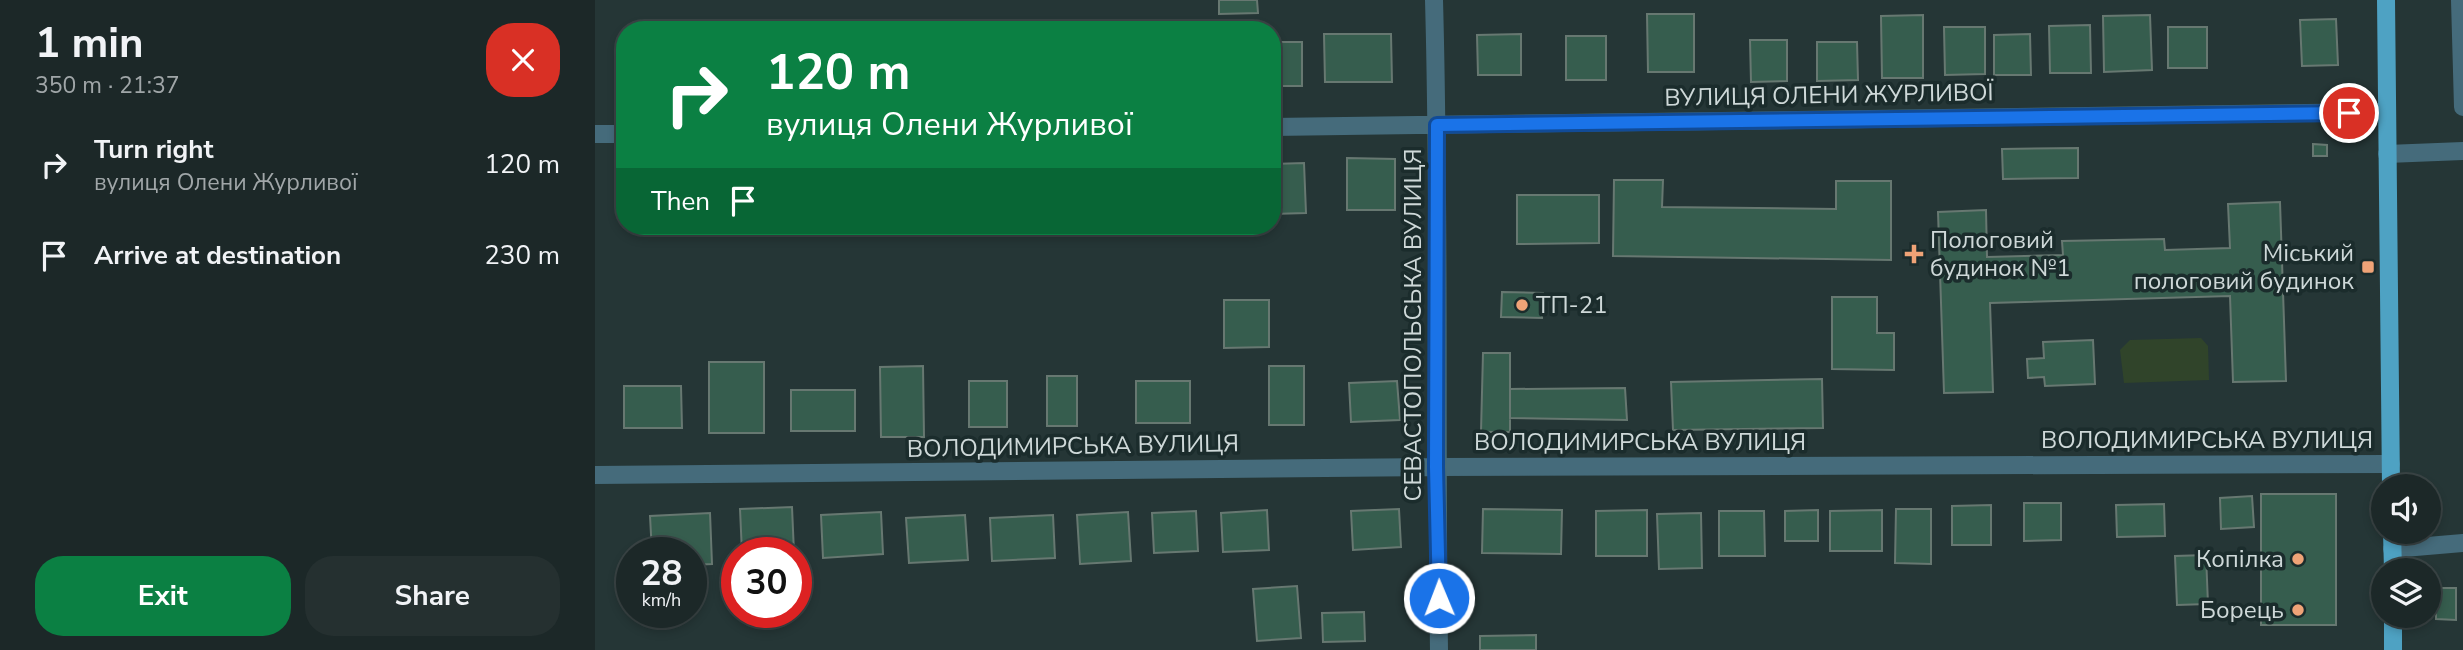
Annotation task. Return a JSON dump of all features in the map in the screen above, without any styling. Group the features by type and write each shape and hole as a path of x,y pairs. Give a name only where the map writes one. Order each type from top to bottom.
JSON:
{"main road":[{"path":"2386,0 2391,474"},
{"path":"2393,628 2393,650"}],"street":[{"name":"СЕВАСТОПОЛЬСЬКА ВУЛИЦЯ","path":"1434,0 1439,650"},
{"path":"2460,0 2463,107"},
{"name":"ВУЛИЦЯ ОЛЕНИ ЖУРЛИВОЇ","path":"1281,127 2387,112"},
{"path":"595,134 616,134"},
{"path":"2388,155 2463,151"},
{"name":"ВОЛОДИМИРСЬКА ВУЛИЦЯ","path":"595,475 1436,467 2391,464"},
{"path":"2441,542 2463,543"}],"green space":[{"path":"2201,338 2208,346 2209,380 2124,383 2120,350 2130,340"}],"building":[{"path":"1219,0 1257,0 1258,13 1219,14"},
{"path":"1647,14 1694,14 1694,72 1648,72"},
{"path":"1923,15 1923,78 1882,78 1881,16"},
{"path":"2150,15 2152,70 2104,72 2103,16"},
{"path":"2336,19 2338,65 2302,66 2300,20"},
{"path":"2090,25 2091,73 2050,73 2049,26"},
{"path":"1944,27 1985,27 1985,74 1945,75"},
{"path":"2168,27 2207,27 2207,68 2168,68"},
{"path":"1324,34 1391,34 1392,82 1325,82"},
{"path":"1521,34 1521,75 1478,75 1477,35"},
{"path":"2030,34 2031,75 1994,75 1994,35"},
{"path":"1566,36 1606,36 1606,80 1566,80"},
{"path":"1750,40 1787,40 1787,81 1751,82"},
{"path":"1281,42 1302,42 1302,86 1281,86"},
{"path":"1817,42 1857,42 1858,80 1817,81"},
{"path":"2313,144 2327,145 2327,156 2313,156"},
{"path":"2078,148 2078,178 2003,179 2002,149"},
{"path":"1347,158 1395,159 1395,210 1347,210"},
{"path":"1304,163 1306,213 1281,214 1281,164"},
{"path":"1614,180 1663,180 1662,207 1836,209 1836,181 1891,181 1891,260 1613,256"},
{"path":"1517,195 1599,195 1599,243 1517,244"},
{"path":"2280,202 2286,381 2233,382 2230,296 1990,303 1993,392 1944,393 1938,212 1986,210 1987,257 2063,255 2062,241 2164,239 2165,250 2230,248 2228,204"},
{"name":"ТП-21","path":"1502,292 1543,293 1542,318 1501,317"},
{"path":"1832,297 1877,297 1877,333 1894,333 1894,370 1832,369"},
{"path":"1224,300 1269,300 1269,347 1224,348"},
{"path":"2093,340 2095,384 2045,386 2044,377 2028,378 2027,359 2044,358 2043,342"},
{"path":"1483,353 1510,353 1510,432 1481,432"},
{"path":"709,362 764,362 764,433 709,433"},
{"path":"923,366 924,437 881,437 880,367"},
{"path":"1269,366 1304,366 1304,425 1269,425"},
{"path":"1047,376 1077,376 1077,426 1047,426"},
{"path":"1822,379 1823,428 1673,430 1671,382"},
{"path":"969,381 1007,381 1007,427 969,427"},
{"path":"1136,381 1190,381 1190,423 1136,423"},
{"path":"1397,381 1400,420 1351,422 1349,383"},
{"path":"624,386 681,386 682,428 624,428"},
{"path":"1625,388 1627,420 1510,418 1510,389"},
{"path":"791,390 855,390 855,431 791,431"},
{"name":"Копілка","path":"2261,494 2336,494 2336,625 2261,625"},
{"path":"2252,496 2254,527 2221,529 2220,498"},
{"path":"2024,503 2061,503 2061,540 2024,541"},
{"path":"2164,504 2165,536 2117,537 2116,505"},
{"path":"1991,505 1991,545 1952,545 1952,506"},
{"path":"792,507 793,537 741,537 740,509"},
{"path":"1399,509 1401,547 1353,550 1351,511"},
{"path":"1483,509 1562,510 1561,554 1482,553"},
{"path":"1896,509 1931,509 1931,564 1895,563"},
{"path":"1267,510 1269,550 1223,552 1221,513"},
{"path":"1647,510 1647,556 1596,556 1596,511"},
{"path":"1818,510 1818,541 1785,541 1785,511"},
{"path":"1882,510 1882,551 1830,551 1830,511"},
{"path":"1196,511 1198,551 1154,553 1152,513"},
{"path":"1719,511 1764,511 1765,556 1719,556"},
{"path":"881,512 883,554 823,558 821,515"},
{"path":"1128,512 1131,561 1080,564 1077,515"},
{"path":"710,513 712,564 707,564 707,537 651,537 650,516"},
{"path":"1701,513 1702,568 1659,569 1657,514"},
{"path":"965,515 968,560 909,563 906,518"},
{"path":"1053,515 1055,558 992,561 990,518"},
{"path":"2206,555 2208,604 2177,605 2175,556"},
{"path":"1297,586 1301,638 1257,641 1253,589"},
{"path":"2441,588 2456,588 2456,620 2441,619"},
{"path":"1364,612 1365,641 1323,642 1322,613"},
{"path":"1536,635 1536,650 1480,650 1480,636"}],"place":[{"name":"Пологовий будинок №1","path":"1914,254"},
{"name":"Міський пологовий будинок","path":"2368,267"},
{"name":"ТП-21","path":"1522,305"},
{"name":"Копілка","path":"2298,559"},
{"name":"Борець","path":"2298,610"}],"route":[{"path":"1439,598 1436,467 1437,125 2349,113"}]}
